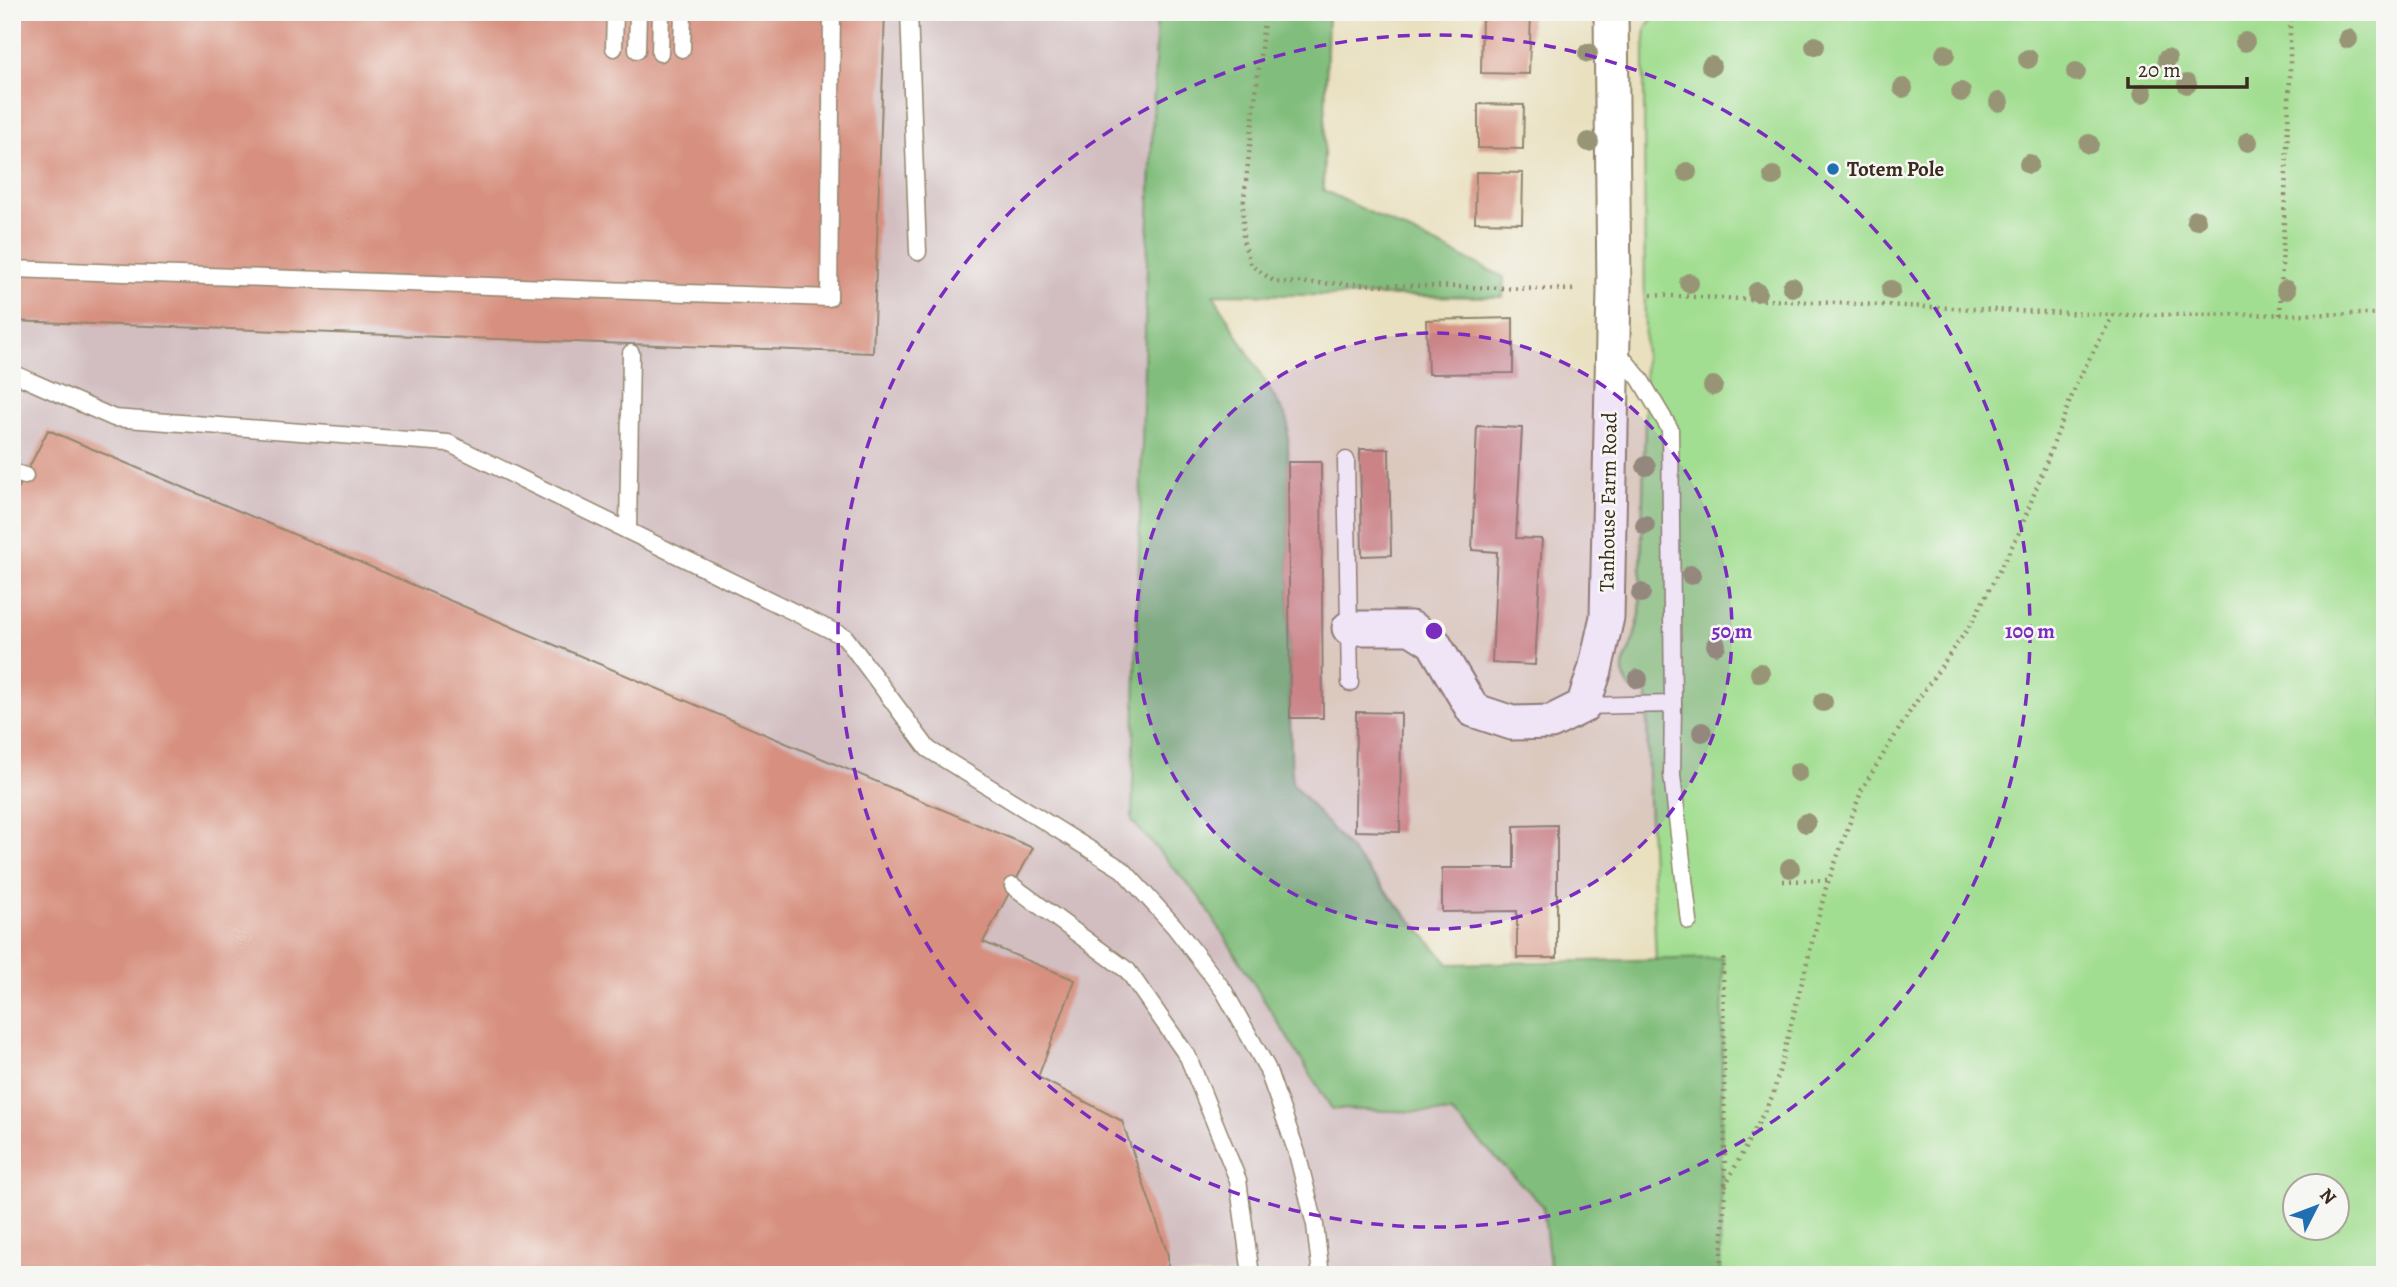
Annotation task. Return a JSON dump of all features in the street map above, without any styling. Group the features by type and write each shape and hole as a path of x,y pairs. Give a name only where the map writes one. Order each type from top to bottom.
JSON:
{"street":[{"name":"Tanhouse Farm Road","path":"1583,706 1595,670 1606,617 1614,289 1611,12"},
{"path":"1349,628 1411,628 1433,642 1473,710 1512,723 1551,722 1583,706"}],"lane":[{"path":"614,48 615,12"},
{"path":"637,50 638,12"},
{"path":"660,12 660,53"},
{"path":"682,49 683,12"},
{"path":"12,270 829,298 832,12"},
{"path":"909,12 918,252"},
{"path":"1611,344 1640,379 1670,429 1672,775 1689,921"},
{"path":"628,531 631,353"},
{"path":"12,373 114,418 448,443 845,637 928,749 1124,870 1174,926 1224,991 1267,1068 1297,1153 1315,1225 1321,1275"},
{"path":"1346,460 1350,683"},
{"path":"1583,706 1673,704"},
{"path":"1013,886 1128,971 1188,1057 1238,1180 1251,1275"}],"path":[{"path":"1265,12 1242,208 1242,240 1251,265 1275,282 1614,289 1646,294 2113,315 2385,314"},
{"path":"2280,315 2290,76 2290,12"},
{"path":"1725,1185 1773,1095 1829,880 1862,789 1914,705 1971,624 2019,533 2078,380 2113,315"},
{"path":"1783,881 1829,880"},
{"path":"1721,1275 1725,1185 1723,958"}],"shaded area":[{"path":"12,12 1257,12 1242,271 1268,294 1213,294 1288,420 1292,783 1449,964 1656,961 1641,1275 12,1275"}],"green space":[{"path":"1157,12 1328,12 1323,190 1504,277 1503,297 1213,294 1288,420 1292,783 1449,964 1723,958 1720,1275 1551,1275 1543,1206 1452,1113 1332,1109 1201,899 1132,821 1146,293"},
{"path":"1658,12 2385,12 2385,1275 1641,1275 1656,961 1647,691 1631,689 1623,670 1640,615 1645,417 1646,27"}],"building":[{"path":"12,12 885,12 873,353 12,321"},
{"path":"1482,12 1531,12 1529,74 1481,73"},
{"path":"1478,104 1524,105 1523,149 1478,148"},
{"path":"1476,172 1523,173 1522,223 1475,222"},
{"path":"1513,318 1513,373 1428,374 1426,320"},
{"path":"1477,426 1522,428 1516,538 1542,539 1535,665 1492,663 1497,552 1472,550"},
{"path":"48,430 1033,848 983,942 1075,980 1038,1077 1122,1121 1168,1255 1168,1275 12,1275 12,501"},
{"path":"1360,449 1389,449 1391,555 1362,556"},
{"path":"1288,462 1321,462 1323,718 1290,718"},
{"path":"1356,712 1401,713 1400,832 1355,831"},
{"path":"1557,825 1557,958 1517,958 1517,911 1442,912 1442,868 1514,868 1514,826"}],"place":[{"name":"Totem Pole","path":"1833,169"}]}
